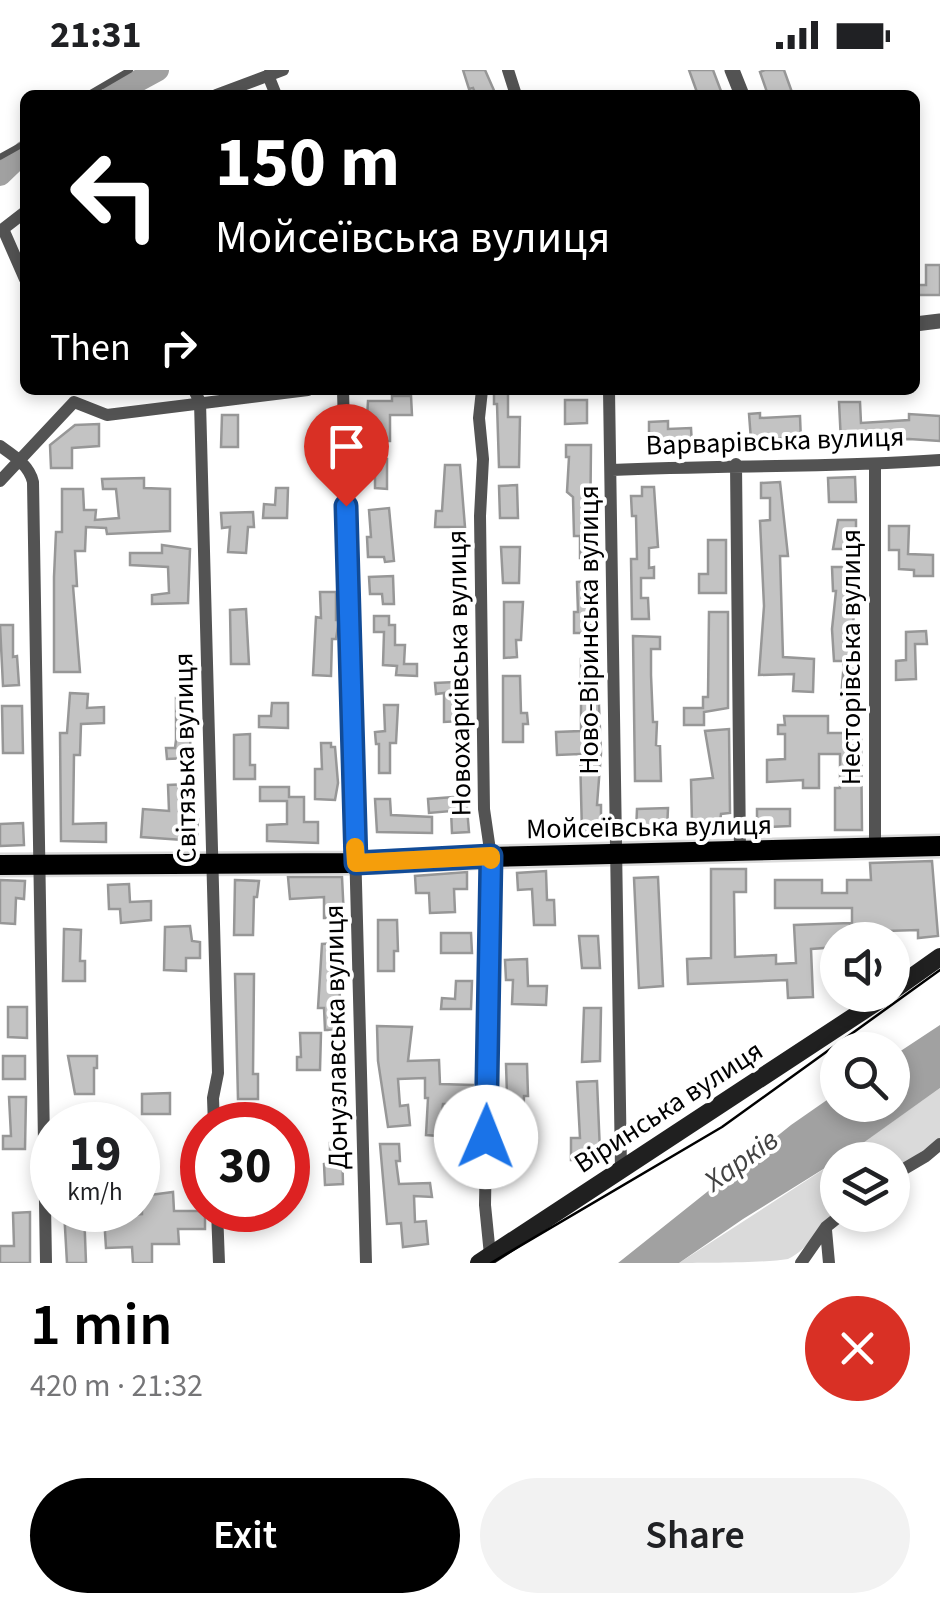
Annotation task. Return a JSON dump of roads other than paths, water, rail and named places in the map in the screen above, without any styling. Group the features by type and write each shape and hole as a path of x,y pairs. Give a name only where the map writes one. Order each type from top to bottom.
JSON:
{"main road":[{"name":"Мойсеївська вулиця","path":"0,865 212,866 940,846"},
{"name":"Віринська вулиця","path":"910,979 940,957"},
{"name":"Віринська вулиця","path":"494,1255 861,1012"}],"street":[{"path":"229,90 282,70"},
{"path":"268,75 274,90"},
{"path":"20,216 3,229 20,268"},
{"name":"Донузлавська вулиця","path":"342,395 366,1263"},
{"name":"Новохарківська вулиця","path":"481,395 484,790 491,856 485,1205 494,1255"},
{"name":"Ново-Віринська вулиця","path":"609,395 620,1170"},
{"path":"0,481 72,396 107,415 197,396"},
{"name":"Світязька вулиця","path":"197,396 218,1074 213,1102"},
{"path":"0,446 20,460 33,482 46,1263"},
{"name":"Варварівська вулиця","path":"612,470 940,460"},
{"path":"736,464 740,853"},
{"name":"Несторівська вулиця","path":"875,464 875,849"},
{"path":"910,1165 940,1144"},
{"path":"218,1232 219,1263"},
{"path":"801,1263 823,1232"},
{"path":"826,1232 828,1263"}],"lane":[{"path":"96,90 130,70"}],"waterway":[{"path":"121,90 158,70"},
{"path":"0,175 20,156"}],"tram line":[{"path":"491,1263 722,1127 940,970"}],"water label":[{"name":"Харків","path":"741,1160"}]}
